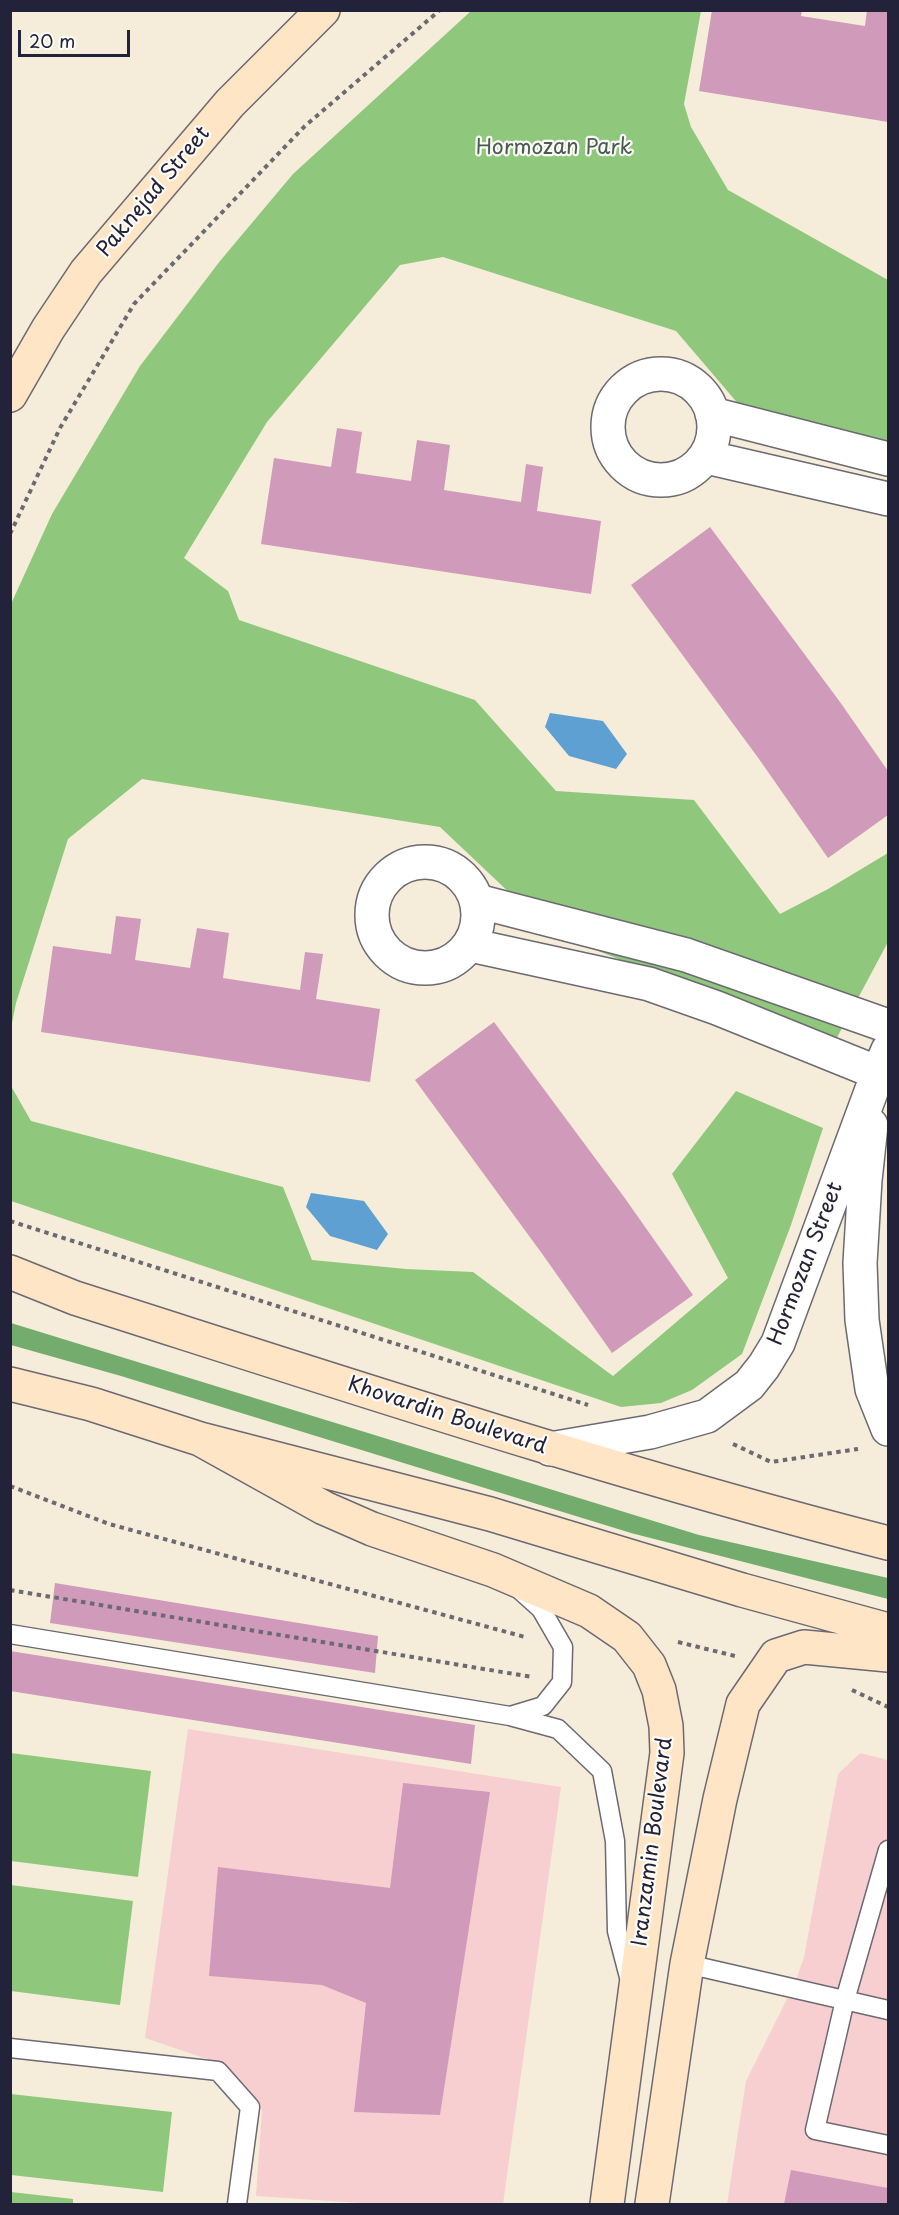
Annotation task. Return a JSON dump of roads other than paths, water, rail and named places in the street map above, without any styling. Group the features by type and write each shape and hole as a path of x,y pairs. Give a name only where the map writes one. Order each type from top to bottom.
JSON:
{"main road":[{"name":"Paknejad Street","path":"10,395 48,329 86,272 230,103 323,10"},
{"name":"Khovardin Boulevard","path":"10,1272 75,1298 550,1449 760,1510 888,1543"},
{"path":"10,1384 120,1413 200,1439 490,1514 742,1590 888,1630"},
{"name":"Iranzamin Boulevard","path":"200,1439 324,1508 372,1529 493,1570 589,1611 627,1637 649,1665 659,1690 666,1726 667,1753 607,2205"},
{"path":"652,2205 687,1964 720,1799 743,1704 776,1656 804,1647 888,1655"},
{"path":"640,1956 687,1964"}],"street":[{"path":"653,374 670,375 687,380 700,391 710,405 714,423 713,441 706,457 693,470 678,478 660,481 642,477 626,468 615,454 608,438 608,420 612,404 622,390 637,380 653,374"},
{"path":"712,414 888,459"},
{"path":"706,457 888,499"},
{"path":"417,862 434,862 450,868 464,879 474,893 479,910 477,928 470,945 458,958 442,966 424,968 406,965 391,956 379,942 373,925 372,908 377,892 387,877 401,867 417,862"},
{"path":"477,901 686,955 888,1026"},
{"path":"470,945 649,984 883,1061"},
{"path":"717,1008 732,970"},
{"name":"Hormozan Street","path":"883,1061 865,1180 860,1263 861,1320 872,1389 888,1429"},
{"name":"Hormozan Street","path":"550,1449 650,1432 707,1416 749,1385 778,1343 883,1061"}],"lane":[{"path":"493,1570 526,1594 541,1609 556,1631 563,1647 562,1682 543,1706 510,1716"},
{"path":"10,1634 510,1716 558,1729 602,1771 615,1841 616,1931 635,1996"},
{"path":"888,1850 845,2000 815,2130 888,2145"},
{"path":"687,1964 888,2010"},
{"path":"10,2048 218,2071 250,2107 237,2205"}],"water":[{"path":"550,713 603,721 627,754 616,769 569,756 545,727"},
{"path":"311,1193 364,1201 388,1234 377,1250 330,1236 306,1207"}],"park label":[{"name":"Hormozan Park","path":"554,148"}]}
